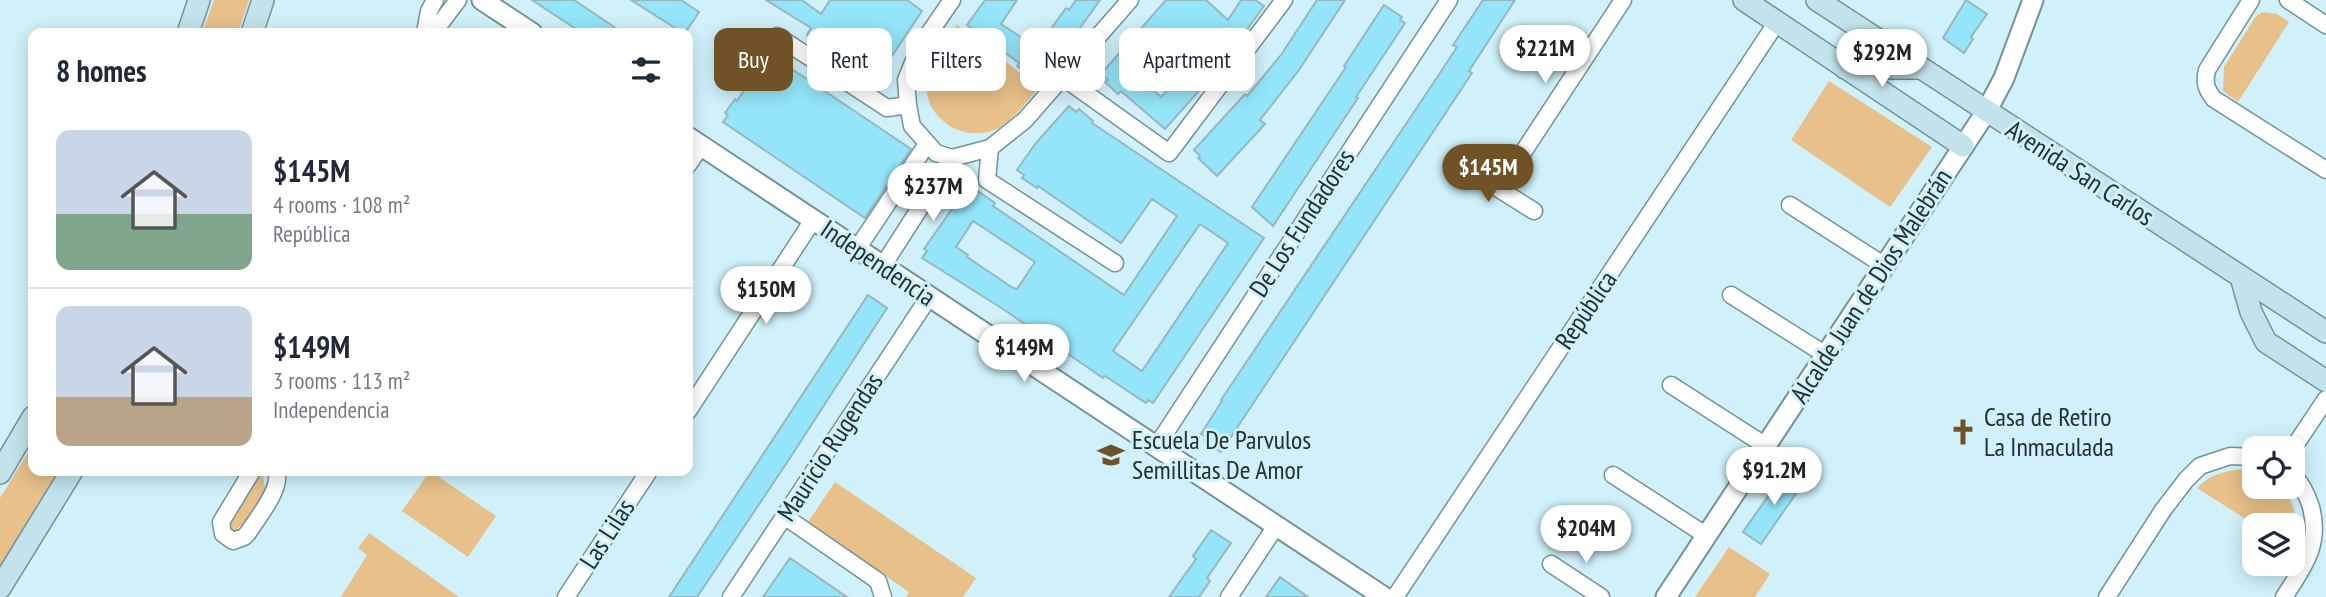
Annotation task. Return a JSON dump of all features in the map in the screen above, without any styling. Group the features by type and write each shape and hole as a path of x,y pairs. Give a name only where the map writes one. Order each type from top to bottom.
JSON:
{"main road":[{"path":"190,28 199,0"},
{"path":"254,28 263,0"},
{"name":"Avenida San Carlos","path":"1744,0 1963,146"},
{"name":"Avenida San Carlos","path":"1816,0 2326,332"},
{"path":"1871,36 1879,55 1871,69"},
{"path":"1845,68 1920,68"},
{"path":"2241,277 2251,312 2266,342 2326,381"},
{"path":"0,473 28,425"},
{"path":"0,588 69,476"}],"street":[{"path":"426,28 429,11 435,0"},
{"path":"437,28 458,0"},
{"path":"482,0 524,28"},
{"path":"1105,30 1130,0"},
{"path":"1082,91 1169,153 1284,0"},
{"name":"De Los Fundadores","path":"1156,447 1449,0"},
{"path":"1499,189 1623,0"},
{"name":"Alcalde Juan de Dios Malebrán","path":"1666,597 1986,111 2009,66 2033,0"},
{"path":"2251,0 2207,70 2204,80 2207,90 2214,99 2326,170"},
{"path":"2288,0 2326,25"},
{"path":"946,2 919,48 906,80 912,126 936,153 953,159 990,148 1026,120 1052,91"},
{"name":"República","path":"1395,597 1777,22"},
{"path":"793,46 887,108 908,105"},
{"name":"Independencia","path":"694,142 1384,597"},
{"path":"857,249 927,144"},
{"path":"990,148 988,180 1117,261"},
{"path":"882,267 953,159"},
{"path":"1462,166 1534,211"},
{"path":"1790,205 1885,266"},
{"path":"693,403 813,220"},
{"path":"1731,295 1826,355"},
{"name":"Mauricio Rugendas","path":"731,597 929,297"},
{"path":"1671,385 1766,446"},
{"path":"2301,436 2326,399"},
{"path":"2106,597 2186,480 2200,466 2230,456 2242,456"},
{"path":"1613,475 1707,536"},
{"path":"249,476 221,522 223,534 233,541 244,537 255,522 278,483 277,476"},
{"name":"Las Lilas","path":"566,597 646,476"},
{"path":"2284,597 2303,568 2315,535 2314,517 2305,493"},
{"path":"784,516 878,581 884,597"},
{"path":"1229,597 1276,526"},
{"path":"1551,564 1601,597"}],"shaded area":[{"path":"214,0 249,0 240,28 204,28"},
{"path":"2263,12 2277,14 2289,22 2238,102 2223,91 2224,67 2256,16"},
{"path":"1006,62 1020,73 1020,91 1036,91 1013,118 988,132 961,131 948,125 930,105 927,91 1006,91"},
{"path":"1829,81 1932,147 1890,207 1791,140"},
{"path":"28,452 28,476 55,476 0,566 0,498"},
{"path":"2242,469 2242,499 2289,499 2294,513 2242,513 2242,517 2197,488 2207,479"},
{"path":"263,476 265,491 244,524 232,532 229,519 251,483"},
{"path":"426,476 437,476 496,516 468,557 402,511"},
{"path":"835,482 976,578 963,597 906,597 909,592 808,522"},
{"path":"369,533 459,597 341,597 367,555 358,548"},
{"path":"1729,547 1770,574 1755,597 1695,597"}],"building":[{"path":"532,0 574,0 616,28 574,28"},
{"path":"631,0 681,0 699,12 688,28 675,28"},
{"path":"766,0 802,0 821,14 830,0 907,0 922,11 911,28 906,28 906,35 892,56 892,28 811,28"},
{"path":"985,0 1017,0 1001,24 1020,36 1020,68 1017,66 1019,63 1006,53 1006,28 971,28 967,25"},
{"path":"1076,0 1100,0 1080,28 1052,28 1066,8 1069,10"},
{"path":"1166,0 1206,0 1228,20 1241,0 1255,0 1264,6 1248,28 1141,28"},
{"path":"1317,0 1345,0 1299,70 1260,120 1265,124 1217,176 1198,158 1200,156 1194,150 1245,94 1247,96 1255,91 1255,86 1281,55"},
{"path":"1483,0 1515,0 1469,71 1472,73 1221,452 1204,440 1206,437 1201,434 1457,47 1453,45"},
{"path":"1966,0 1987,14 1964,53 1943,38"},
{"path":"1384,5 1402,17 1400,20 1405,23 1273,226 1252,207 1346,67 1344,66"},
{"path":"1119,54 1121,91 1118,94 1105,82 1108,80 1105,77 1105,69"},
{"path":"793,70 807,79 807,91 825,91 911,149 865,218 723,122 728,115 725,113 735,99 737,101 744,91 793,91"},
{"path":"1121,91 1154,91 1161,97 1166,91 1199,91 1165,129"},
{"path":"1069,106 1076,112 1079,109 1092,123 1264,238 1153,403 1148,400 1146,403 1105,376 1103,378 1003,309 922,258 927,251 924,249 954,206 951,204 961,190 964,192 969,185 995,203 993,206 1124,295 1177,216 1152,199 1121,243 1022,178 1024,175 1017,170 1035,144","holes":["973,221 1035,262 1017,289 956,247","1200,224 1228,243 1142,371 1113,351"]},
{"path":"868,295 887,308 788,461 697,597 669,597"},
{"path":"1787,469 1804,482 1761,544 1743,532"},
{"path":"1211,530 1231,543 1207,578 1210,581 1199,597 1169,597 1196,559 1193,556"},
{"path":"790,558 847,597 763,597"},
{"path":"1280,577 1308,597 1266,597"}],"place":[{"name":"Casa de Retiro La Inmaculada","path":"1963,432"},
{"name":"Escuela De Parvulos Semillitas De Amor","path":"1111,455"}]}
